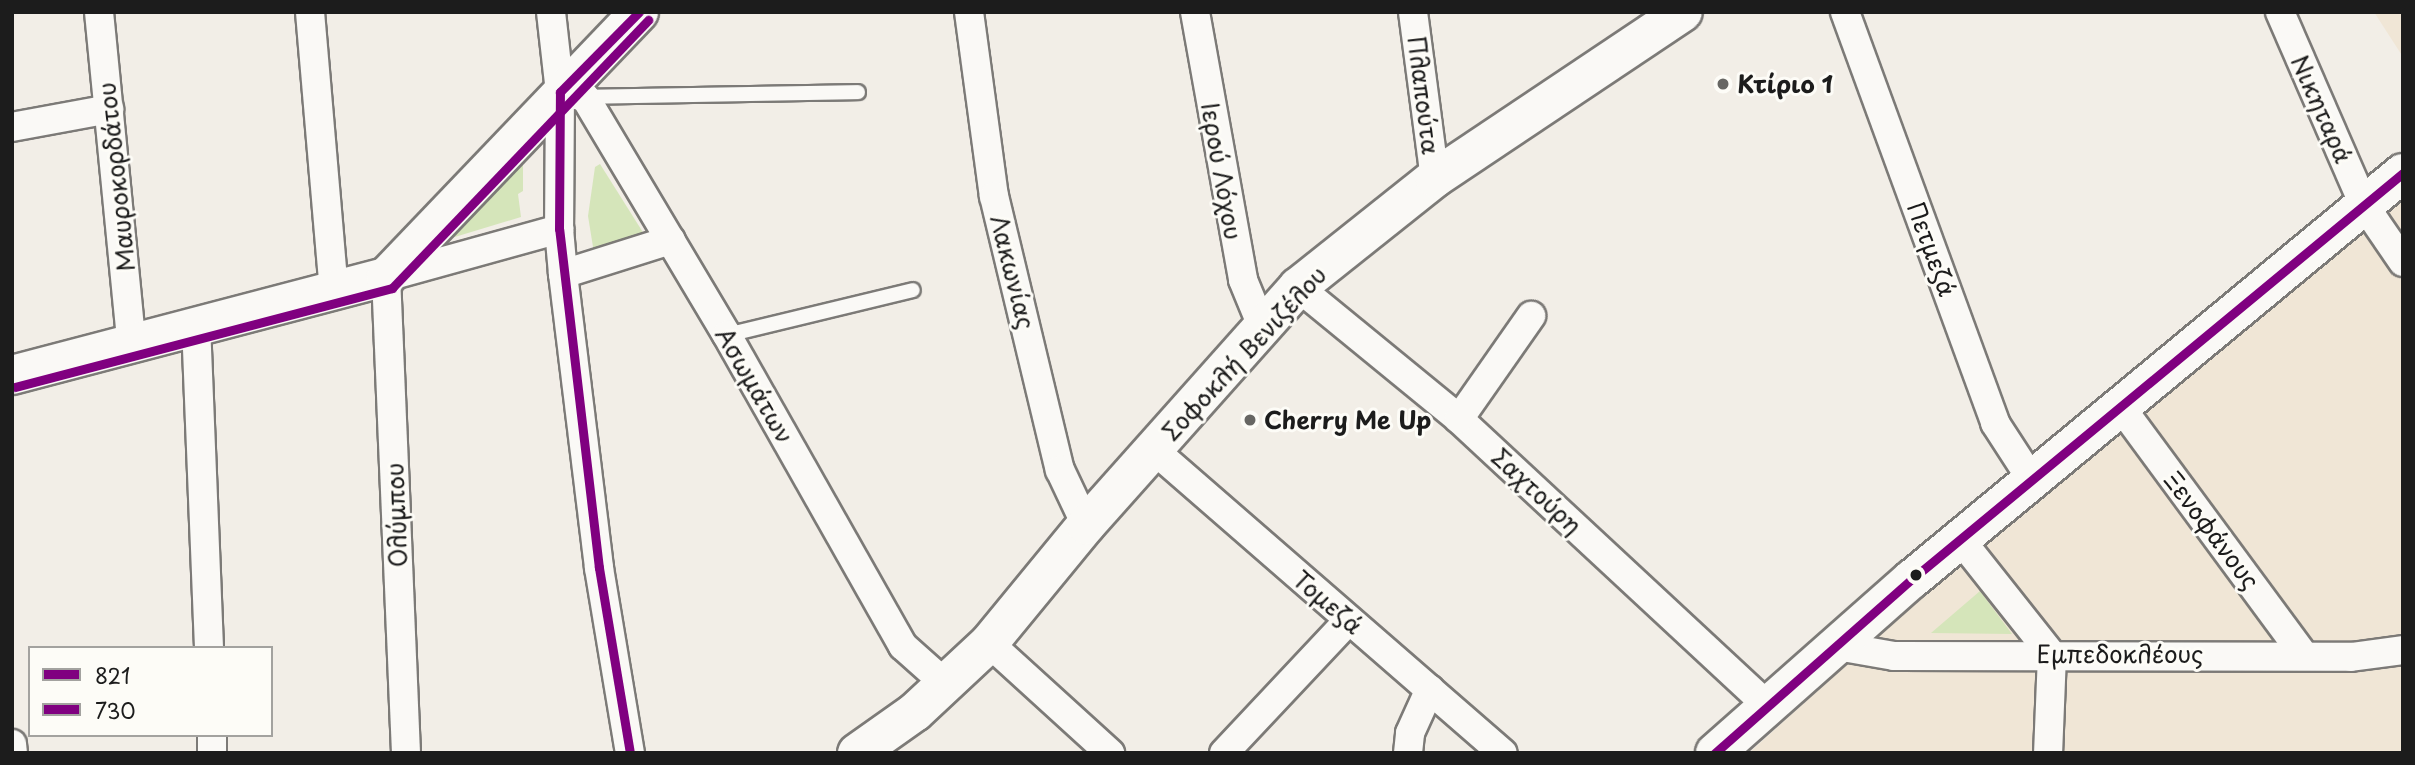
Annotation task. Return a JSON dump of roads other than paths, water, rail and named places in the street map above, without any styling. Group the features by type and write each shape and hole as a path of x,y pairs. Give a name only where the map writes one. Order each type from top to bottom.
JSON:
{"street":[{"name":"Μαυροκορδάτου","path":"99,12 131,341"},
{"path":"310,12 334,290"},
{"path":"551,12 573,94 559,229 563,274 599,568 630,753"},
{"path":"386,277 573,94 639,12"},
{"name":"Λακωνίας","path":"969,12 994,196 1060,470 1086,525"},
{"name":"Ιερού Λόχου","path":"1195,12 1242,280 1262,326"},
{"name":"Πλαπούτα","path":"1413,12 1434,178"},
{"name":"Σοφοκλή Βενιζέλου","path":"858,753 947,685 989,643 1086,525 1298,288 1434,178 1683,12"},
{"name":"Πετμεζά","path":"1845,12 1996,423 2032,480"},
{"name":"Νικηταρά","path":"2280,12 2364,205 2403,262"},
{"name":"Ασωμάτων","path":"573,94 671,240 903,646 947,685"},
{"path":"12,127 109,109"},
{"path":"1714,753 1960,539 2403,173"},
{"path":"12,375 131,341 386,277 559,229"},
{"path":"563,274 671,240"},
{"name":"Ολύμπου","path":"386,277 406,753"},
{"name":"Σαχτούρη","path":"1298,288 1459,419 1768,706"},
{"path":"1459,419 1531,316"},
{"path":"196,324 209,646"},
{"name":"Ξενοφάνους","path":"2120,406 2303,654"},
{"name":"Τομεζά","path":"1154,450 1503,753"},
{"path":"1960,539 2053,655 2048,753"},
{"path":"1224,753 1348,621"},
{"path":"989,643 1110,753"},
{"name":"Εμπεδοκλέους","path":"1837,646 1894,656 2303,654 2351,657 2403,650"},
{"path":"1408,753 1410,733 1430,689"},
{"path":"12,744 13,753"}],"lane":[{"path":"573,94 858,92"},
{"path":"727,335 913,290"}],"place":[{"name":"Κτίριο 1","path":"1723,84"},
{"name":"Cherry Me Up","path":"1250,420"}]}
